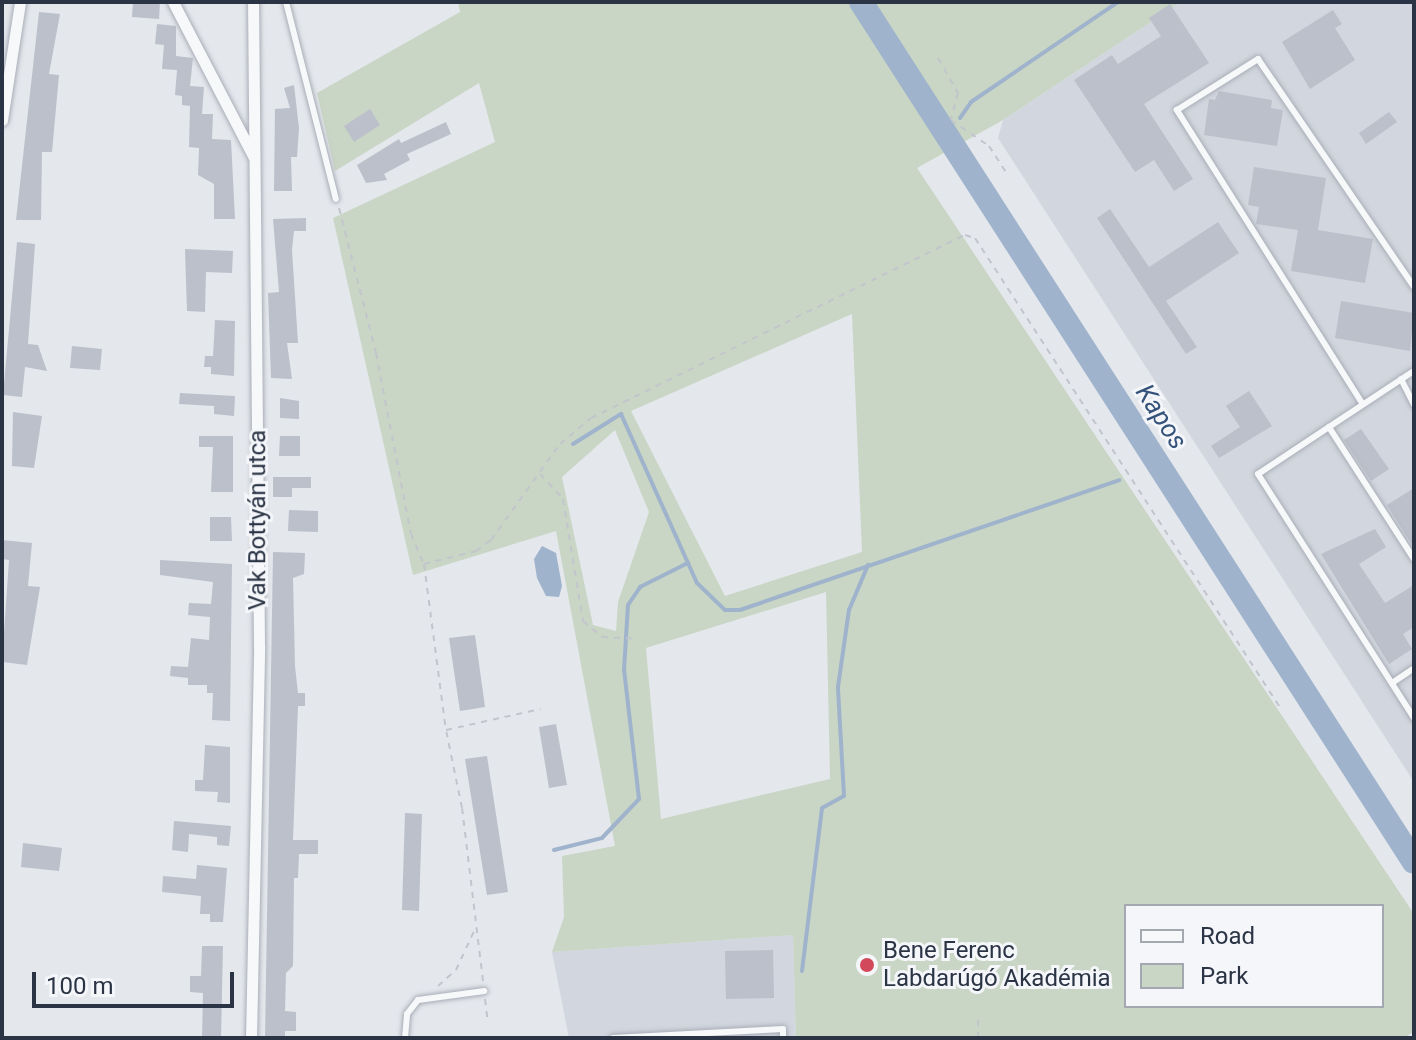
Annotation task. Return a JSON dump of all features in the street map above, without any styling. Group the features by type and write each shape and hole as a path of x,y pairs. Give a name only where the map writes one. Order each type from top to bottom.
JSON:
{"street":[{"path":"2,120 20,2"},
{"path":"173,2 255,160"},
{"name":"Vak Bottyán utca","path":"251,1038 259,646 253,2"}],"lane":[{"path":"286,2 336,199"},
{"path":"1362,403 1177,110 1258,59 1414,287"},
{"path":"1414,371 1258,474 1414,718"},
{"path":"1401,379 1414,405"},
{"path":"1329,427 1414,559"},
{"path":"1392,683 1414,668"},
{"path":"405,1038 411,1005 425,998 484,991"},
{"path":"613,1038 783,1029 783,1038"}],"path":[{"path":"938,58 958,93 951,120 989,146 1006,172"},
{"path":"336,199 376,353 411,534 424,564 477,925 488,1022"},
{"path":"424,564 476,551 491,540 566,437 591,418 965,235 975,238 1281,709"},
{"path":"539,473 563,499 583,621 591,631 616,638 636,639"},
{"path":"446,730 541,709"},
{"path":"425,998 456,970 477,925"},
{"path":"978,1016 978,1038"}],"shaded area":[{"path":"1181,2 1414,2 1414,782 998,138 1003,120"},
{"path":"793,935 796,1038 569,1038 552,952"}],"green space":[{"path":"458,2 1181,2 1003,120 917,168 1414,914 1414,1031 1405,1038 796,1038 793,935 552,952 564,917 562,856 615,846 556,531 413,575 333,218 495,142 479,83 335,171 317,93 460,12","holes":["852,314 862,552 725,596 631,411","615,430 649,512 618,602 616,631 593,625 562,477","826,592 830,779 661,819 646,648"]}],"water":[{"path":"542,546 556,553 562,586 559,597 546,596 537,578 534,559"}],"building":[{"path":"133,2 160,2 159,19 132,17"},
{"path":"1170,4 1209,63 1144,104 1193,179 1174,191 1154,160 1135,172 1074,80 1112,55 1118,64 1161,36 1149,18"},
{"path":"1333,10 1342,24 1335,28 1355,60 1310,89 1282,42"},
{"path":"39,12 60,14 49,74 59,75 52,152 42,152 41,220 16,220"},
{"path":"157,24 176,26 176,56 193,58 190,86 204,87 202,114 213,114 212,139 231,140 235,219 214,219 214,184 198,175 199,148 189,147 190,106 182,105 182,96 175,95 177,70 162,69 164,45 155,44"},
{"path":"294,85 299,128 297,157 291,157 292,191 274,191 275,109 290,108 284,88"},
{"path":"1219,91 1272,100 1271,108 1283,110 1277,146 1204,135 1209,99 1215,100"},
{"path":"370,109 380,125 354,142 344,126"},
{"path":"1389,112 1397,122 1366,144 1359,133"},
{"path":"446,122 451,134 407,154 410,160 384,174 387,180 366,183 357,165 399,139 401,143"},
{"path":"1254,167 1326,178 1318,230 1373,239 1365,283 1291,271 1298,230 1256,224 1259,207 1248,205"},
{"path":"1110,209 1149,267 1218,222 1239,253 1166,301 1197,347 1186,354 1097,218"},
{"path":"306,218 306,231 294,231 292,250 298,343 287,343 292,379 271,378 268,293 279,292 273,219"},
{"path":"17,242 35,244 28,344 38,345 47,371 25,367 22,397 3,395"},
{"path":"185,249 233,251 232,273 206,272 205,312 187,311"},
{"path":"1341,301 1414,313 1410,351 1335,338"},
{"path":"215,320 235,321 234,376 211,374 211,367 204,367 205,356 213,356"},
{"path":"72,346 102,349 100,370 70,368"},
{"path":"1249,391 1272,426 1219,458 1211,446 1240,427 1226,406"},
{"path":"180,393 235,396 234,416 214,414 214,406 179,404"},
{"path":"280,398 299,401 299,419 280,418"},
{"path":"13,412 42,416 34,468 12,466"},
{"path":"1361,429 1389,469 1371,481 1344,440"},
{"path":"199,436 233,436 233,492 211,492 213,447 199,447"},
{"path":"280,436 300,436 300,456 279,456"},
{"path":"273,477 311,477 311,488 292,488 292,497 273,497"},
{"path":"1414,488 1414,548 1387,505"},
{"path":"289,510 318,511 318,532 288,531"},
{"path":"210,517 231,517 232,541 210,541"},
{"path":"1375,529 1386,547 1359,564 1385,603 1414,585 1414,627 1403,634 1412,649 1389,664 1321,554"},
{"path":"2,540 32,543 28,586 40,587 27,665 2,662 9,560 2,559"},
{"path":"273,552 305,553 304,574 293,578 295,666 298,693 305,693 305,706 298,706 293,840 318,840 318,854 299,854 298,878 294,878 293,966 286,973 285,1011 296,1012 296,1031 285,1031 285,1038 265,1038"},
{"path":"160,560 232,564 230,721 212,720 213,693 207,693 207,685 188,685 188,678 170,676 171,666 188,667 191,638 209,640 210,617 188,615 189,603 211,604 213,582 160,575"},
{"path":"475,635 485,707 460,711 449,638"},
{"path":"556,724 567,785 549,788 539,727"},
{"path":"205,745 230,747 230,803 217,802 218,792 195,791 195,780 203,780"},
{"path":"487,756 508,892 487,895 465,759"},
{"path":"405,813 422,814 419,911 402,910"},
{"path":"174,821 231,826 229,846 217,845 217,837 189,834 188,852 172,850"},
{"path":"23,843 62,848 59,871 21,867"},
{"path":"197,865 227,868 223,922 210,922 210,914 200,914 201,896 162,892 163,876 196,879"},
{"path":"202,946 223,946 221,1038 202,1038 203,993 190,992 190,976 201,976"},
{"path":"773,950 774,998 726,999 725,951"}],"waterway":[{"name":"Kapos","path":"861,2 1414,862"},
{"path":"960,118 971,102 1118,2"},
{"path":"946,133 952,129"},
{"path":"573,444 621,414 697,583 725,610 740,610 1119,480"},
{"name":"Kapos","path":"1153,471 1164,467"},
{"path":"554,850 602,838 639,799 624,670 628,605 640,587 688,563"},
{"path":"802,971 822,808 844,796 838,687 849,610 868,565"}],"place":[{"name":"Bene Ferenc Labdarúgó Akadémia","path":"867,965"}]}
